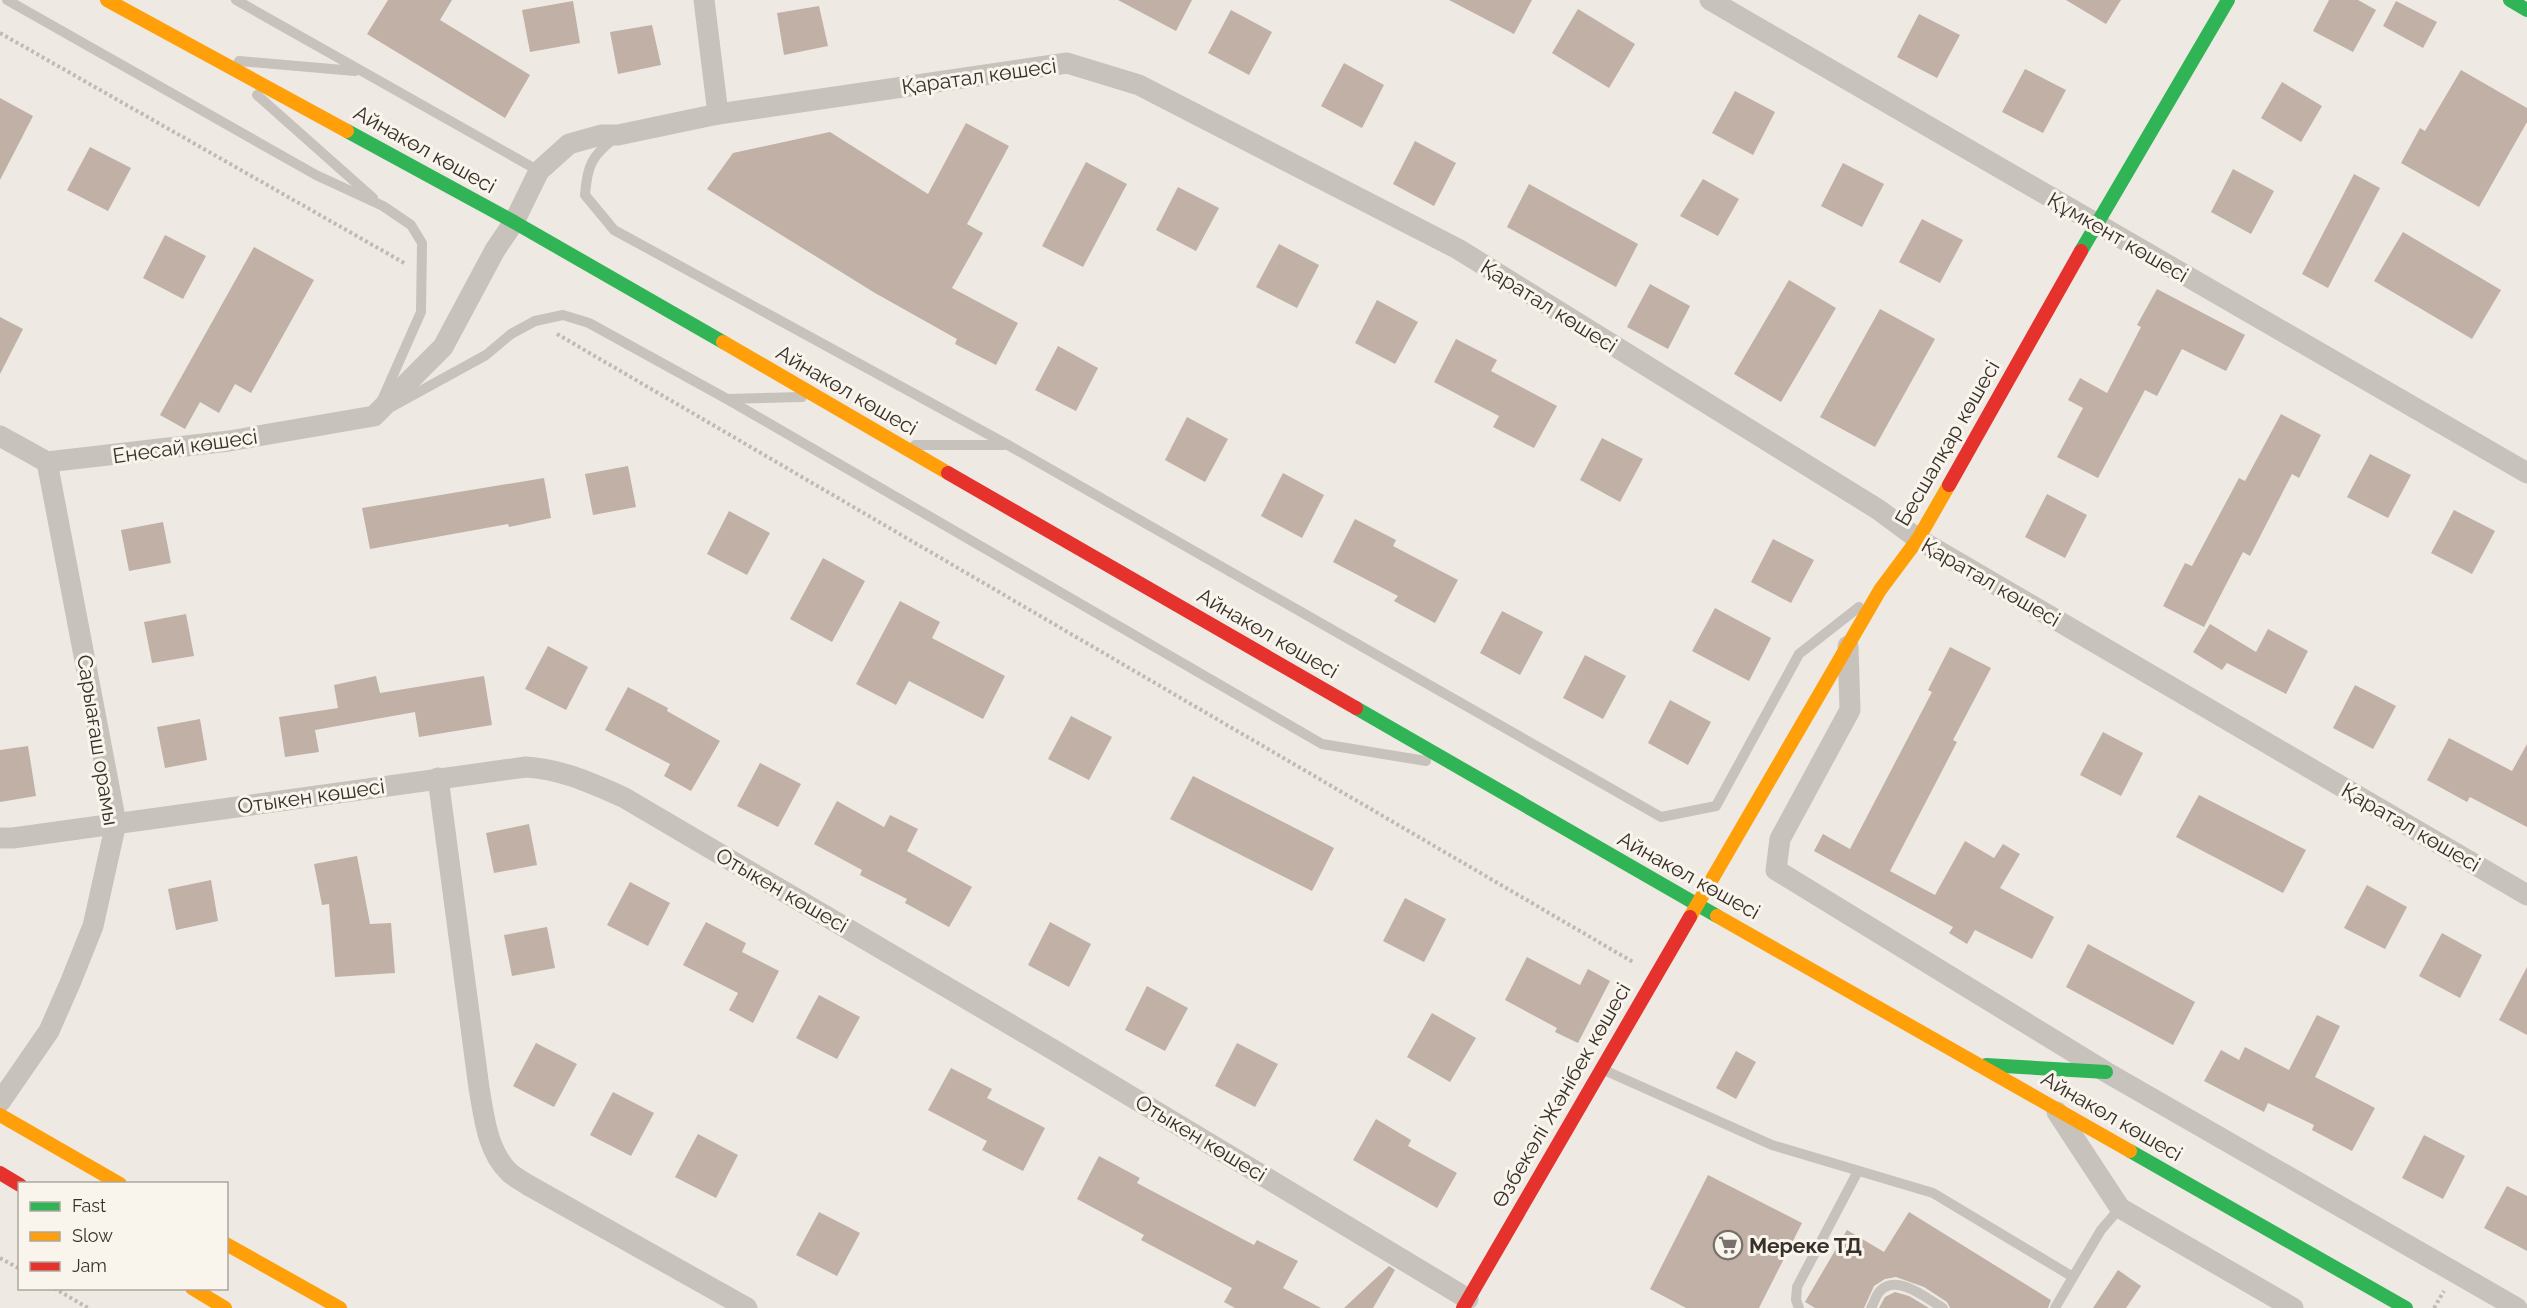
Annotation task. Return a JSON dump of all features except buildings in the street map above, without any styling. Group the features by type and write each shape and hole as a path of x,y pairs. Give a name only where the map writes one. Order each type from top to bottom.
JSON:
{"main road":[{"name":"Айнакөл көшесі","path":"107,0 514,222 1609,855 1698,903 2406,1308"},
{"name":"Бесшалқар көшесі","path":"1698,903 1880,590 1918,539 2096,224 2228,0"},
{"path":"2510,0 2527,10"},
{"name":"Өзбекәлі Жәнібек көшесі","path":"1469,1304 1600,1068 1698,903"},
{"path":"1980,1065 2106,1072"},
{"path":"0,1115 117,1182"},
{"path":"0,1173 18,1184"},
{"path":"228,1245 340,1308"},
{"path":"195,1290 220,1307"}],"street":[{"path":"704,0 718,114"},
{"name":"Құмкент көшесі","path":"1710,0 2527,472"},
{"name":"Қаратал көшесі","path":"374,416 443,347 495,250 514,222 539,171 569,144 601,135 618,135 718,114 1068,63 1139,85 1458,249 1879,510 1918,539 2527,895"},
{"name":"Енесай көшесі","path":"47,462 229,441 374,416"},
{"path":"0,436 47,462"},
{"name":"Сарыағаш орамы","path":"0,1102 49,1031 71,981 93,926 116,823 47,462"},
{"path":"1848,646 1850,710 1780,839 1776,870 2106,1072 2517,1308"},
{"name":"Отыкен көшесі","path":"0,838 526,767 572,774 623,797 1052,1049 1469,1304"},
{"path":"438,778 479,1088 485,1124 493,1149 508,1171 528,1185 747,1308"},
{"path":"2053,1107 2120,1208 2293,1308"}],"lane":[{"path":"7,0 316,175 383,207 411,225 422,243 421,312 374,416"},
{"path":"236,0 539,171"},
{"path":"216,59 383,207"},
{"path":"216,59 359,71"},
{"path":"618,135 597,152 586,173 585,195 614,230 1008,445 1661,817 1716,806 1799,654 1880,590"},
{"path":"374,416 486,355 511,334 535,321 563,315 589,323 727,399 1322,744 1458,766"},
{"path":"727,399 816,397"},
{"path":"899,445 1008,445"},
{"path":"1600,1068 1772,1145 1933,1193 2073,1277"},
{"path":"1798,1308 1797,1287 1858,1171"},
{"path":"2055,1308 2101,1230 2120,1208"},
{"path":"1871,1308 1879,1292 1889,1284 1901,1284 1944,1308"}],"path":[{"path":"0,33 422,273"},
{"path":"535,321 1655,975"},
{"path":"0,1258 18,1268"},
{"path":"57,1290 88,1308"}],"traffic: fast":[{"path":"2081,251 2228,0"},
{"path":"2510,0 2527,10"},
{"path":"347,131 514,222 723,342"},
{"path":"1356,708 1717,916"},
{"path":"1986,1065 2106,1072"},
{"path":"2130,1151 2406,1308"}],"traffic: slow":[{"path":"107,0 347,131"},
{"path":"723,342 948,473"},
{"path":"1690,917 1880,590 1918,539 1949,485"},
{"path":"1717,916 2130,1151"},
{"path":"0,1115 117,1182"},
{"path":"228,1245 340,1308"},
{"path":"195,1290 225,1308"}],"traffic: jam":[{"path":"1949,485 2081,251"},
{"path":"948,473 1356,708"},
{"path":"1463,1308 1690,917"},
{"path":"0,1173 18,1184"}],"place":[{"name":"Мереке ТД","path":"1728,1245"}]}
